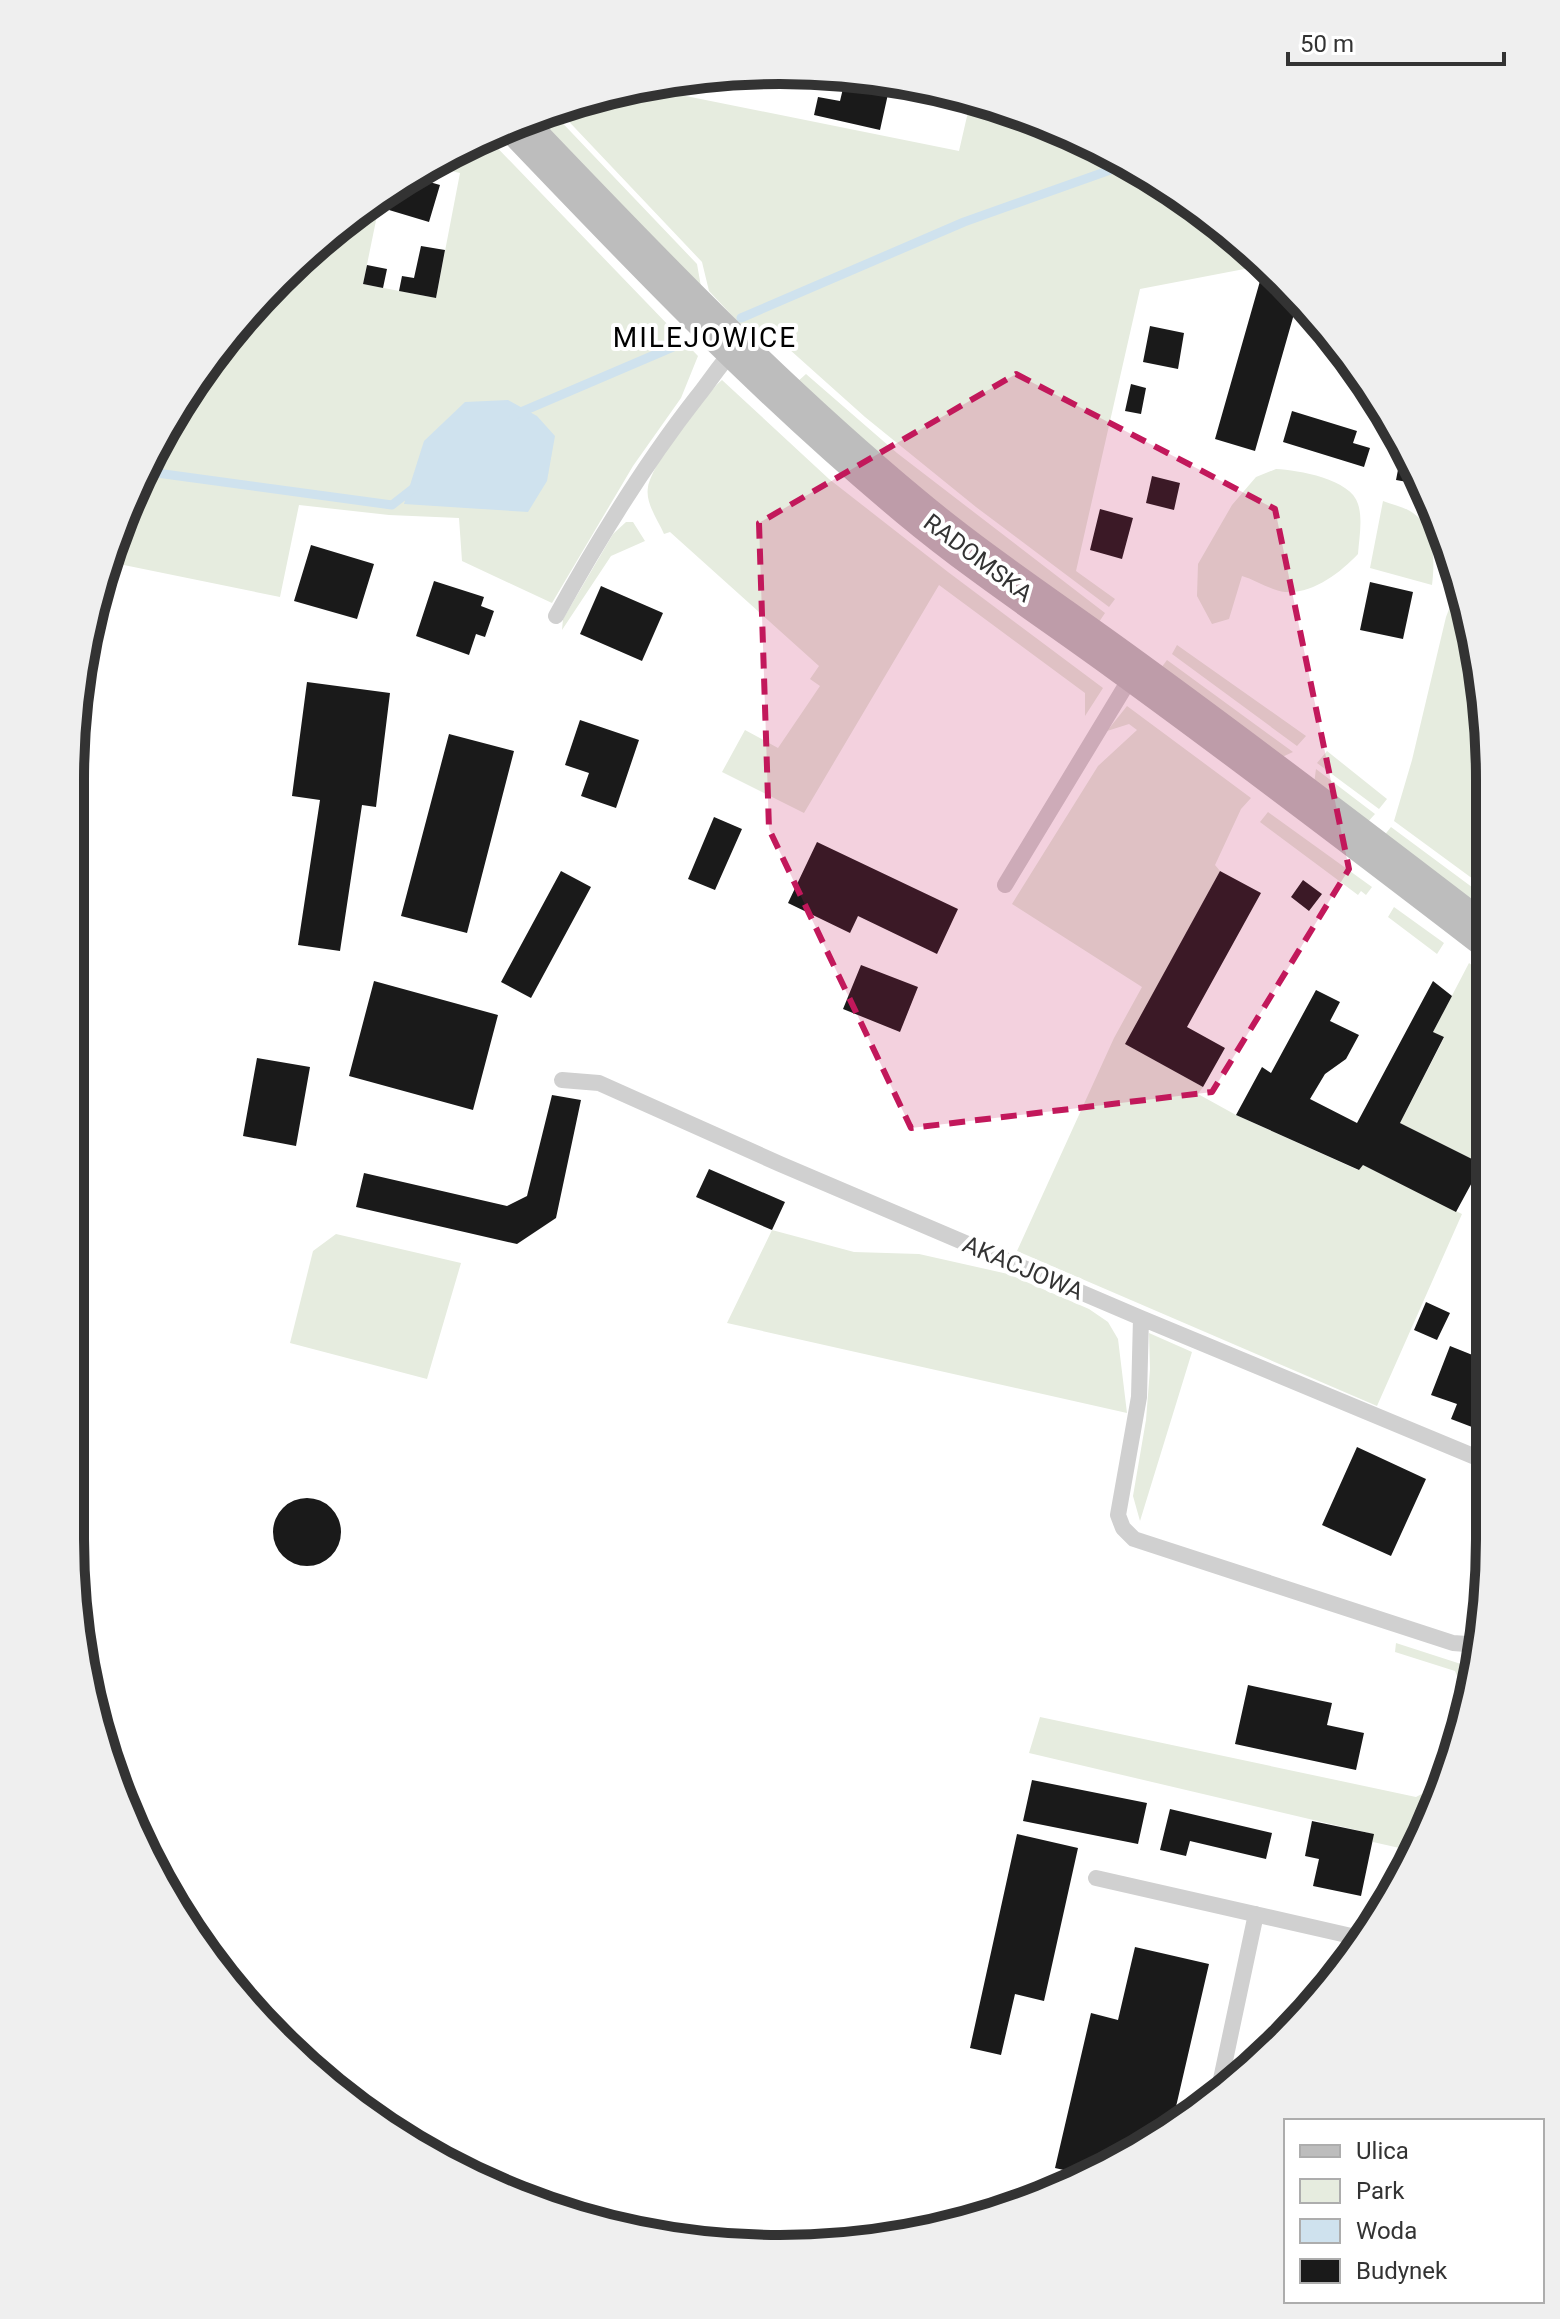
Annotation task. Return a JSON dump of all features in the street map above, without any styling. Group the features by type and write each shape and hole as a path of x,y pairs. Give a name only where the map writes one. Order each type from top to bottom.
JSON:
{"main road":[{"name":"RADOMSKA","path":"525,133 631,245 736,347 858,462 913,508 1021,592 1134,672 1476,929"}],"lane":[{"path":"556,616 657,448 717,367 736,347"},
{"path":"1005,885 1134,672"},
{"name":"AKACJOWA","path":"562,1080 599,1083 780,1164 1476,1457"},
{"path":"1141,1318 1139,1397 1118,1515 1123,1528 1134,1539 1453,1643 1468,1644"},
{"path":"1096,1878 1352,1936"},
{"path":"1222,2076 1256,1914"}],"highlighted area":[{"path":"1016,374 1275,509 1349,869 1212,1092 911,1128 769,829 759,523"}],"green space":[{"path":"670,93 959,151 968,110 1046,137 1128,177 1204,228 1251,268 1140,289 1076,571 1115,599 1109,607 976,507 865,417 770,332 741,325 709,291 702,262 566,118"},
{"path":"560,120 697,264 703,298 543,126"},
{"path":"495,146 698,356 681,398 633,466 552,603 462,561 459,518 389,515 299,505 280,597 119,564 156,472 201,393 257,321 321,257 378,212 363,284 436,298 460,173 446,170"},
{"path":"806,374 897,453 1105,613 1095,628 1001,557 796,383"},
{"path":"722,380 829,479 1103,688 1085,716 1085,693 939,585 804,813 722,772 745,730 778,748 820,686 810,679 819,666 670,532 664,534 650,505 648,487 659,461 691,415"},
{"path":"1276,469 1297,471 1335,482 1353,495 1360,516 1358,554 1325,581 1306,590 1280,591 1242,576 1229,619 1212,624 1197,596 1198,564 1232,505 1256,477"},
{"path":"1383,501 1410,511 1426,527 1432,546 1432,585 1370,568"},
{"path":"626,522 633,522 645,541 611,556 562,630 563,619 613,534"},
{"path":"1452,601 1463,644 1475,734 1476,881 1394,821"},
{"path":"1177,645 1306,736 1297,746 1172,654"},
{"path":"1167,660 1293,752 1282,757 1161,668"},
{"path":"1127,706 1251,798 1241,809 1215,865 1220,871 1126,1044 1203,1087 1198,1094 1236,1115 1358,1170 1363,1165 1462,1214 1377,1406 1017,1251 1114,1038 1142,987 1012,904 1098,766 1137,730 1129,724 1107,731"},
{"path":"1327,751 1387,799 1379,809 1317,763"},
{"path":"1316,769 1375,814 1366,824 1314,784"},
{"path":"1268,812 1372,887 1366,895 1361,891 1358,895 1260,822"},
{"path":"1391,827 1476,890 1476,909 1383,837"},
{"path":"1394,907 1444,943 1437,954 1388,917"},
{"path":"1469,963 1476,968 1476,1161 1400,1123 1444,1038 1433,1032"},
{"path":"772,1230 854,1252 919,1254 1008,1274 1089,1309 1108,1322 1118,1339 1127,1413 727,1323"},
{"path":"336,1234 461,1263 427,1379 290,1343 313,1251"},
{"path":"1149,1333 1192,1352 1140,1521 1133,1496 1146,1420"},
{"path":"1396,1643 1464,1665 1442,1754 1460,1682 1455,1671 1395,1652"},
{"path":"1040,1717 1416,1797 1429,1790 1403,1849 1373,1842 1373,1834 1029,1753"},
{"path":"565,2201 699,2230 644,2222"}],"water":[{"path":"508,400 537,416 555,436 547,481 528,512 404,504 424,441 465,402"}],"building":[{"path":"843,87 888,93 880,130 814,115 818,97 840,101"},
{"path":"426,181 440,185 429,222 389,210 391,202"},
{"path":"421,246 445,250 436,298 399,291 402,276 414,278"},
{"path":"367,265 387,269 383,288 363,284"},
{"path":"1261,278 1295,312 1255,451 1215,439"},
{"path":"1150,326 1184,333 1178,369 1143,362"},
{"path":"1131,384 1146,388 1141,414 1125,411"},
{"path":"1292,411 1357,431 1353,443 1370,448 1364,467 1283,442"},
{"path":"1399,463 1409,482 1396,480"},
{"path":"1152,476 1180,483 1174,510 1146,503"},
{"path":"1100,509 1133,518 1122,559 1090,550"},
{"path":"311,545 374,564 357,619 294,601"},
{"path":"434,581 484,597 481,606 494,611 485,637 476,634 469,655 416,636"},
{"path":"1370,582 1413,592 1403,639 1360,630"},
{"path":"601,586 663,613 642,661 580,634"},
{"path":"307,682 390,693 376,807 362,805 340,951 298,945 320,800 292,796"},
{"path":"580,720 639,740 616,808 581,796 589,773 565,765"},
{"path":"449,734 514,751 467,933 401,916"},
{"path":"714,817 742,829 715,890 688,879"},
{"path":"817,842 958,909 937,954 858,916 850,933 788,903"},
{"path":"561,871 591,887 531,998 501,982"},
{"path":"1220,871 1261,893 1187,1027 1225,1048 1203,1087 1125,1044"},
{"path":"1303,880 1322,894 1309,911 1291,897"},
{"path":"861,965 918,987 900,1032 843,1009"},
{"path":"374,981 498,1015 473,1110 349,1076"},
{"path":"1433,981 1452,996 1433,1032 1444,1037 1400,1123 1476,1161 1476,1175 1456,1212 1363,1165 1359,1170 1236,1115 1262,1067 1271,1073 1316,990 1340,1002 1330,1021 1359,1035 1346,1059 1325,1074 1310,1099 1357,1123"},
{"path":"257,1058 310,1067 296,1146 243,1136"},
{"path":"552,1095 581,1100 556,1218 517,1244 356,1207 364,1173 507,1206 527,1196"},
{"path":"709,1169 785,1202 772,1230 696,1197"},
{"path":"1426,1302 1450,1313 1437,1340 1414,1330"},
{"path":"1450,1346 1476,1356 1476,1429 1451,1419 1457,1404 1431,1395"},
{"path":"1357,1447 1426,1479 1391,1556 1322,1525"},
{"path":"307,1498 331,1508 341,1532 331,1556 307,1566 283,1556 273,1532 283,1508"},
{"path":"1248,1685 1332,1703 1327,1725 1364,1733 1356,1770 1235,1744"},
{"path":"1032,1780 1147,1803 1138,1844 1023,1821"},
{"path":"1170,1809 1272,1833 1266,1859 1190,1841 1186,1856 1160,1850"},
{"path":"1312,1821 1374,1834 1361,1896 1313,1886 1319,1859 1305,1856"},
{"path":"1017,1834 1078,1848 1044,2001 1015,1994 1001,2055 970,2048"},
{"path":"1135,1947 1209,1964 1175,2112 1088,2163 1070,2171 1055,2168 1091,2013 1118,2020"}],"waterway":[{"path":"741,318 964,222 1113,169"},
{"path":"514,415 673,347"},
{"path":"156,473 392,505 415,487"}],"district":[{"name":"MILEJOWICE","path":"705,337"}]}
